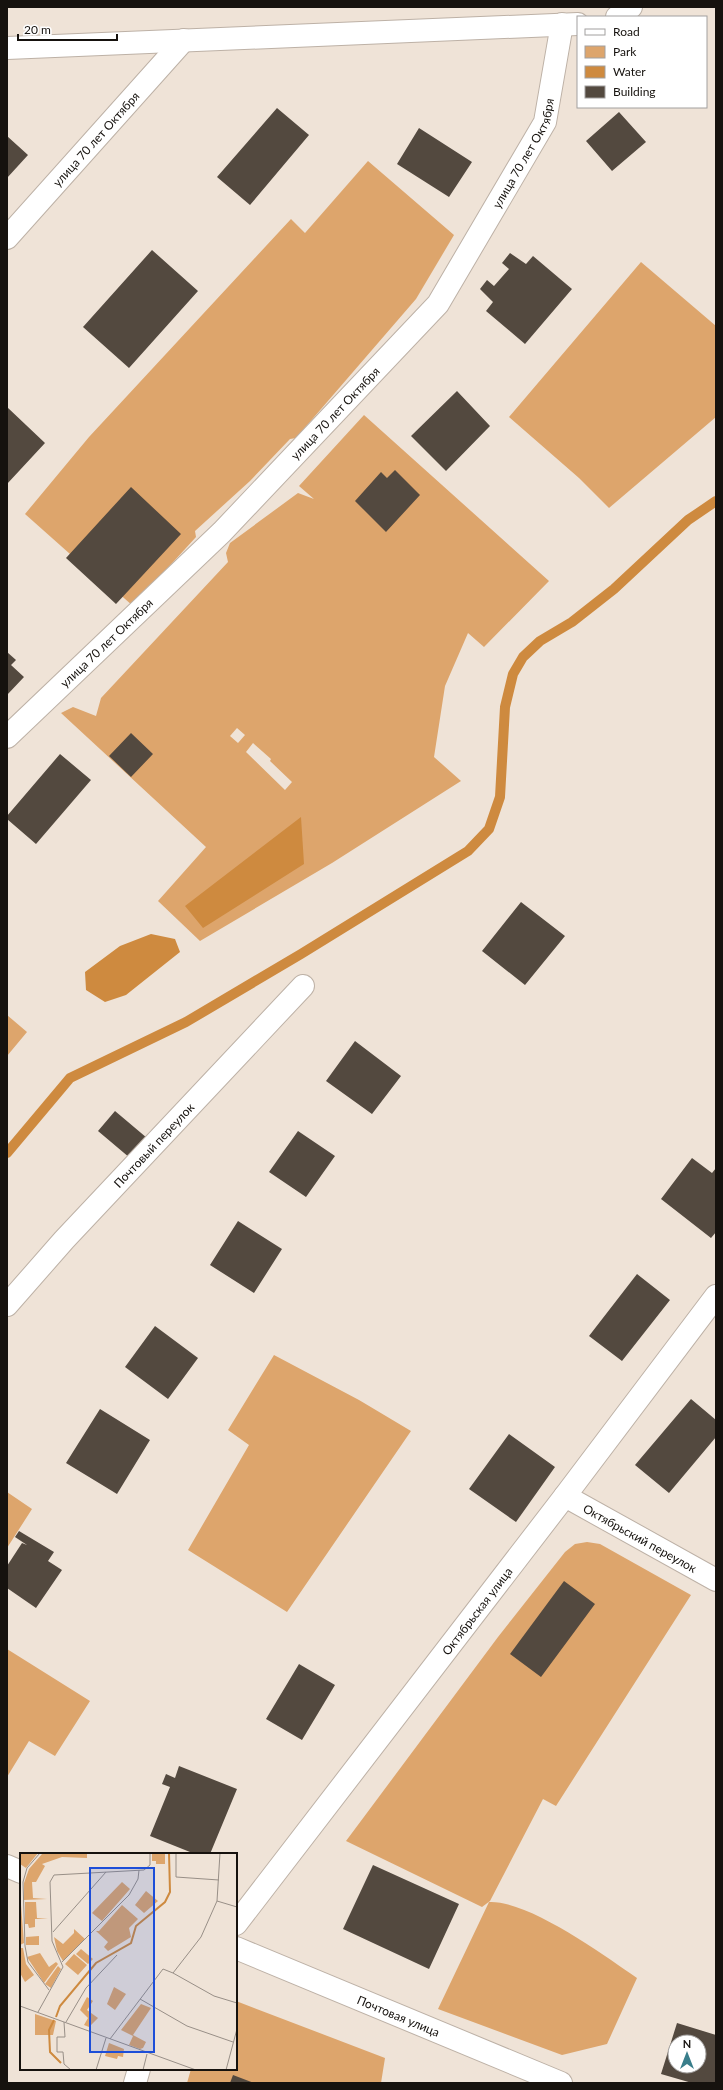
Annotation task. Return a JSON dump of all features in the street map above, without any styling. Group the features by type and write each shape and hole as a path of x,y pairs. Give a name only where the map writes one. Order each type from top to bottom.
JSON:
{"street":[{"path":"618,16 631,7"},
{"name":"улица 70 лет Октября","path":"7,48 570,24 545,122 438,304 222,532 7,737"},
{"name":"улица 70 лет Октября","path":"7,238 184,40"},
{"name":"Почтовый переулок","path":"7,1305 64,1240 303,986"},
{"name":"Октябрьская улица","path":"237,1923 565,1496 716,1296"},
{"name":"Октябрьский переулок","path":"565,1496 716,1580"},
{"path":"7,1866 20,1872"},
{"name":"Почтовая улица","path":"237,1948 561,2083"},
{"path":"135,2083 139,2070"}],"green space":[{"path":"368,161 454,235 416,299 296,438 290,439 250,481 195,531 196,537 133,606 81,560 79,562 25,514 89,437 291,219 305,233"},
{"path":"641,262 716,326 716,417 609,508 579,478 509,417"},
{"path":"364,415 549,581 484,647 468,633 445,686 434,757 461,781 332,863 200,941 158,901 206,847 61,713 73,707 96,716 101,698 228,562 226,553 230,543 298,493 314,499 299,486","holes":["237,728 245,735 238,743 230,736","253,743 271,759 270,761 292,782 285,790 246,752"]},
{"path":"7,1015 27,1032 7,1056"},
{"path":"274,1355 359,1400 411,1431 287,1612 188,1550 249,1445 228,1430"},
{"path":"7,1492 32,1509 7,1548"},
{"path":"587,1542 600,1544 691,1595 556,1806 543,1799 490,1901 482,1907 346,1841 498,1637 565,1552 575,1544"},
{"path":"7,1649 90,1701 55,1756 29,1741 7,1777"},
{"path":"489,1902 505,1904 524,1910 544,1919 586,1943 637,1978 607,2044 562,2055 438,2009"},
{"path":"237,2001 385,2058 381,2083 187,2083 191,2070 237,2070"}],"water":[{"path":"301,817 304,864 203,928 185,906"},
{"path":"151,934 175,939 180,952 126,995 105,1002 86,990 85,972 120,946"}],"building":[{"path":"277,108 309,135 250,205 217,177"},
{"path":"619,112 646,142 612,171 586,141"},
{"path":"419,128 472,162 449,197 397,164"},
{"path":"7,136 28,155 7,178"},
{"path":"152,250 198,291 129,368 83,327"},
{"path":"510,253 526,264 533,256 572,289 525,344 486,311 493,302 480,289 487,280 494,286 509,269 502,263"},
{"path":"457,391 490,426 446,471 411,436"},
{"path":"7,407 45,443 7,484"},
{"path":"395,470 420,495 386,532 355,501 381,472 387,478"},
{"path":"131,487 181,534 116,604 66,558"},
{"path":"7,652 16,660 11,665 24,677 7,695"},
{"path":"131,733 153,754 131,777 109,756"},
{"path":"60,754 91,780 36,844 7,819 7,816"},
{"path":"521,902 565,936 525,985 482,951"},
{"path":"355,1041 401,1076 372,1114 326,1081"},
{"path":"115,1111 147,1138 130,1158 98,1131"},
{"path":"298,1131 335,1156 306,1197 269,1172"},
{"path":"692,1158 712,1173 716,1168 716,1232 711,1238 661,1199"},
{"path":"238,1221 282,1249 254,1293 210,1265"},
{"path":"637,1274 670,1300 622,1361 589,1336"},
{"path":"155,1326 198,1358 168,1399 125,1367"},
{"path":"691,1399 716,1420 716,1437 669,1493 635,1465"},
{"path":"100,1409 150,1440 117,1494 66,1463"},
{"path":"509,1434 555,1467 516,1522 469,1489"},
{"path":"19,1531 54,1552 48,1561 62,1570 36,1608 7,1588 7,1566 22,1543 27,1545 15,1537"},
{"path":"564,1581 595,1604 541,1677 510,1654"},
{"path":"299,1664 335,1685 302,1740 266,1719"},
{"path":"179,1766 237,1789 210,1853 192,1853 150,1836 170,1787 162,1784 166,1774 175,1778"},
{"path":"373,1865 459,1904 429,1969 343,1929"},
{"path":"677,2023 716,2035 716,2083 692,2083 661,2074 667,2055 667,2074 707,2074 707,2034 674,2034"},
{"path":"233,2075 254,2083 230,2083"}],"waterway":[{"path":"7,1153 70,1078 186,1022 301,954 468,851 489,829 500,797 505,707 513,674 523,657 540,641 572,622 614,589 688,520 716,501"}]}
